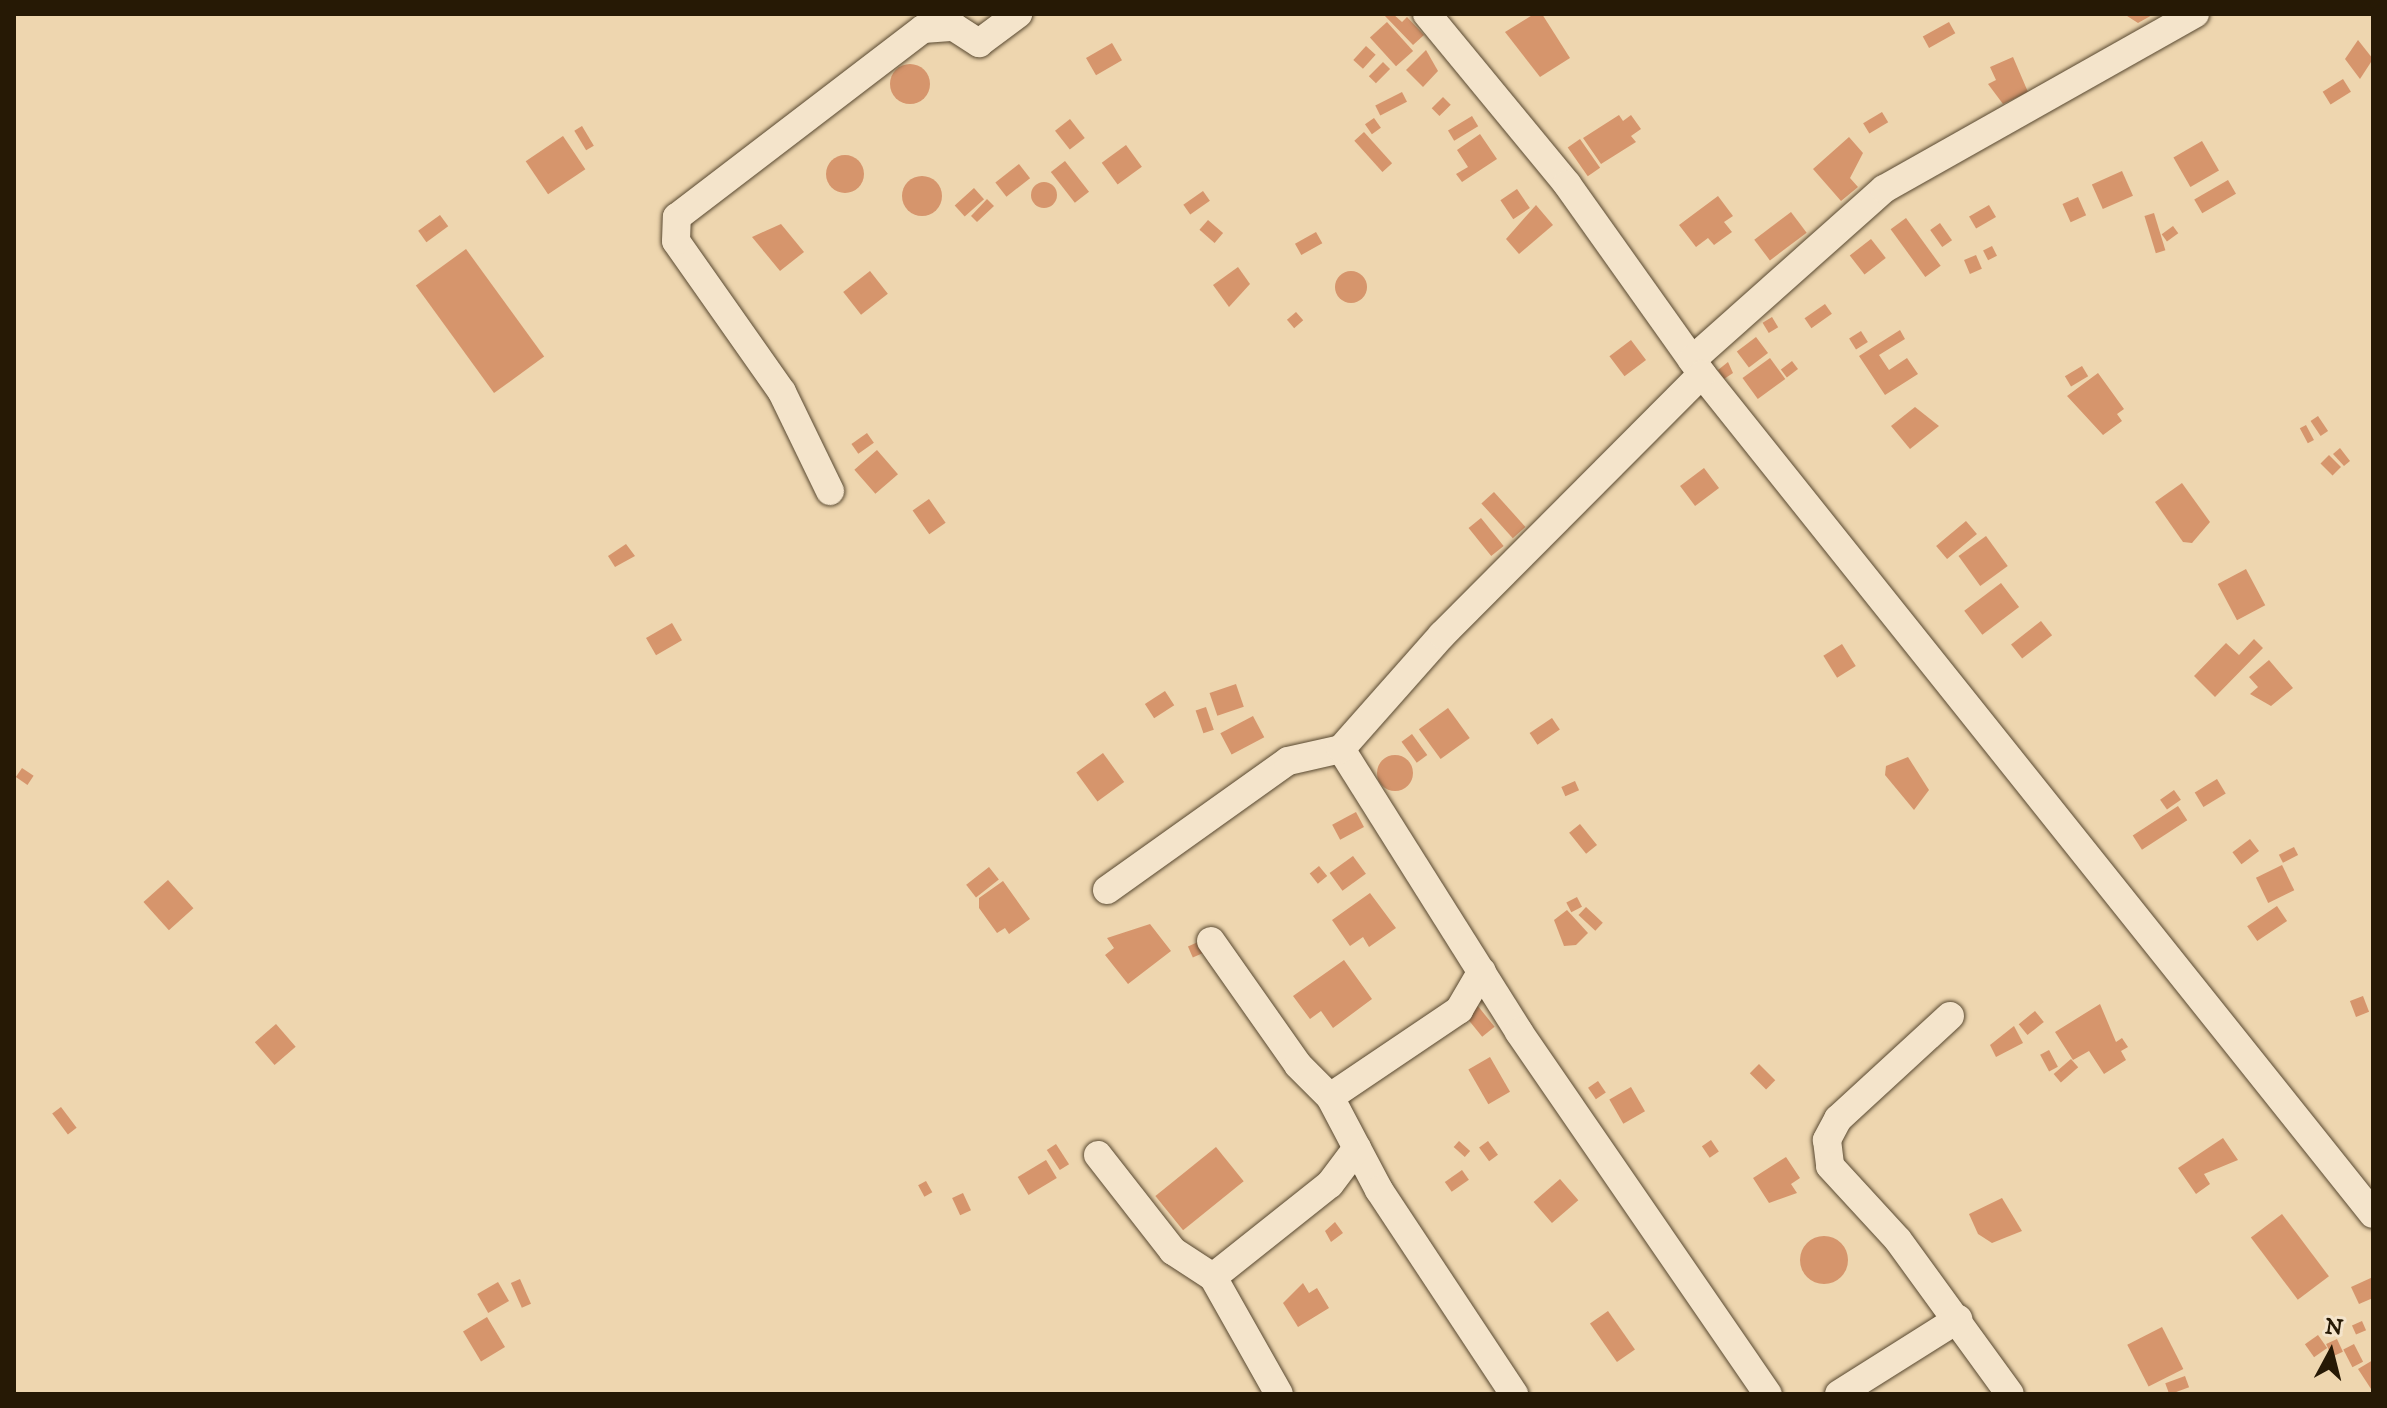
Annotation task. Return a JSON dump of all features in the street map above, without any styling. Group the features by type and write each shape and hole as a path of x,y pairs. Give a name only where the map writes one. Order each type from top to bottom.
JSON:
{"street":[{"path":"830,491 782,392 676,241 677,217 923,29 954,27 979,43 1018,14"},
{"path":"1427,14 1567,184 1697,367 2373,1214"},
{"path":"1107,890 1288,761 1341,749 1442,635 1697,367 1884,189 2195,14"},
{"path":"1341,749 1482,971 1768,1394"},
{"path":"1211,941 1298,1065 1330,1097 1357,1148 1514,1394"},
{"path":"1330,1097 1459,1010 1482,971"},
{"path":"1950,1016 1838,1119 1827,1140 1830,1166 1958,1319 2010,1394"},
{"path":"1213,1277 1330,1184 1357,1148"},
{"path":"1098,1155 1173,1251 1213,1277 1279,1394"},
{"path":"1839,1394 1958,1319"}],"building":[{"path":"1393,14 1402,22 1407,17 1424,35 1413,45 1385,16"},
{"path":"1534,14 1542,14 1570,58 1540,77 1505,32"},
{"path":"2124,14 2154,14 2138,23"},
{"path":"1387,22 1413,51 1396,66 1370,37"},
{"path":"1949,22 1955,33 1929,48 1923,37"},
{"path":"2358,40 2373,59 2360,79 2345,59"},
{"path":"1112,43 1122,60 1096,75 1086,58"},
{"path":"1366,46 1376,55 1363,69 1353,60"},
{"path":"1426,50 1438,71 1423,87 1406,70"},
{"path":"2013,57 2028,92 2003,104 1988,84 1996,80 1990,67"},
{"path":"1383,62 1390,69 1376,83 1369,76"},
{"path":"910,64 924,70 930,84 924,98 910,104 896,98 890,84 896,70"},
{"path":"2343,79 2351,92 2331,104 2323,92"},
{"path":"1402,92 1407,102 1380,115 1375,106"},
{"path":"1443,97 1451,105 1439,116 1432,108"},
{"path":"1882,112 1888,122 1869,134 1863,123"},
{"path":"1619,115 1623,121 1631,115 1641,129 1631,136 1636,142 1601,164 1583,138"},
{"path":"1472,116 1478,126 1454,141 1448,130"},
{"path":"1374,118 1381,128 1372,134 1365,124"},
{"path":"1070,119 1085,138 1070,150 1055,131"},
{"path":"582,126 594,146 586,150 574,131"},
{"path":"1364,132 1392,163 1382,172 1354,141"},
{"path":"1480,134 1497,159 1462,182 1456,174 1468,167 1457,150"},
{"path":"563,136 585,169 548,194 526,161"},
{"path":"1849,137 1863,153 1850,178 1858,187 1841,201 1813,169"},
{"path":"1580,139 1600,168 1588,176 1568,148"},
{"path":"2202,141 2219,170 2190,187 2173,158"},
{"path":"1126,145 1142,167 1118,184 1102,163"},
{"path":"845,155 859,160 864,174 859,188 845,193 831,188 826,174 831,160"},
{"path":"1065,161 1089,192 1075,203 1051,172"},
{"path":"1019,164 1030,178 1006,197 995,182"},
{"path":"2122,171 2133,196 2103,209 2092,184"},
{"path":"922,176 936,182 942,196 936,210 922,216 908,210 902,196 908,182"},
{"path":"2228,180 2236,194 2202,213 2194,200"},
{"path":"1044,182 1053,186 1057,195 1053,204 1044,208 1035,204 1031,195 1035,186"},
{"path":"974,188 984,199 965,217 955,205"},
{"path":"1517,189 1530,208 1513,219 1500,200"},
{"path":"1203,191 1210,201 1190,215 1183,205"},
{"path":"1718,196 1733,216 1724,222 1732,232 1714,245 1708,238 1696,247 1679,225"},
{"path":"2078,197 2086,215 2071,222 2062,204"},
{"path":"987,199 994,206 977,222 971,216"},
{"path":"1536,205 1553,225 1519,254 1506,239"},
{"path":"1989,205 1996,217 1976,229 1969,216"},
{"path":"1791,212 1807,233 1770,260 1754,240"},
{"path":"2154,213 2165,250 2156,253 2144,216"},
{"path":"440,215 448,226 426,242 418,231"},
{"path":"1906,218 1941,266 1925,277 1891,229"},
{"path":"1208,220 1223,233 1215,243 1199,230"},
{"path":"1940,223 1952,240 1942,247 1930,230"},
{"path":"781,224 804,252 780,271 752,237"},
{"path":"2173,226 2178,233 2167,242 2162,234"},
{"path":"1316,232 1322,243 1301,255 1295,244"},
{"path":"1871,239 1886,258 1864,275 1850,256"},
{"path":"1992,246 1997,256 1988,260 1983,251"},
{"path":"466,249 544,357 494,393 416,285"},
{"path":"1976,255 1982,269 1970,274 1964,260"},
{"path":"1238,267 1250,284 1229,307 1213,285"},
{"path":"870,271 888,294 861,315 843,292"},
{"path":"1351,271 1363,275 1367,287 1363,299 1351,303 1339,299 1335,287 1339,275"},
{"path":"1825,304 1832,314 1811,328 1805,318"},
{"path":"1296,312 1303,320 1294,328 1287,320"},
{"path":"1772,317 1778,327 1769,333 1763,323"},
{"path":"1900,330 1905,339 1879,355 1889,370 1907,358 1918,374 1885,395 1859,356"},
{"path":"1861,331 1868,342 1856,349 1849,338"},
{"path":"1756,337 1768,353 1749,367 1737,351"},
{"path":"1631,340 1646,360 1624,376 1609,356"},
{"path":"1770,358 1785,379 1758,399 1742,378"},
{"path":"1792,361 1798,369 1787,377 1781,369"},
{"path":"1728,362 1733,373 1724,379 1718,370"},
{"path":"2082,366 2088,376 2071,387 2065,376"},
{"path":"2098,373 2124,409 2117,414 2122,421 2103,435 2067,396"},
{"path":"1915,407 1939,426 1910,449 1891,426"},
{"path":"2318,416 2328,431 2321,436 2311,421"},
{"path":"2306,425 2314,440 2308,443 2300,428"},
{"path":"867,433 874,443 858,454 851,444"},
{"path":"2340,448 2350,461 2344,466 2333,454"},
{"path":"877,450 898,474 875,494 854,470"},
{"path":"2329,455 2341,467 2333,476 2321,463"},
{"path":"1704,468 1719,488 1695,506 1680,486"},
{"path":"2182,483 2210,522 2192,543 2183,542 2155,502"},
{"path":"1494,492 1525,527 1513,538 1481,503"},
{"path":"929,499 946,523 929,534 913,510"},
{"path":"1481,518 1504,546 1491,556 1469,528"},
{"path":"1966,521 1977,534 1947,559 1936,546"},
{"path":"1986,536 2008,566 1980,586 1958,556"},
{"path":"626,544 635,556 615,567 608,556"},
{"path":"2246,569 2265,605 2237,620 2218,584"},
{"path":"2001,583 2019,607 1982,635 1964,611"},
{"path":"2041,621 2052,635 2022,659 2011,644"},
{"path":"672,623 682,640 656,655 646,638"},
{"path":"2254,639 2263,648 2215,697 2194,676 2226,643 2239,655"},
{"path":"1842,644 1856,666 1837,678 1823,656"},
{"path":"2269,660 2293,688 2271,706 2250,694 2258,687 2249,677"},
{"path":"1236,684 1244,707 1217,716 1210,693"},
{"path":"1165,691 1174,705 1154,718 1145,704"},
{"path":"1206,707 1214,730 1203,733 1196,711"},
{"path":"1448,708 1470,738 1441,759 1419,729"},
{"path":"1253,716 1264,737 1232,755 1220,733"},
{"path":"1552,718 1560,730 1537,745 1530,733"},
{"path":"1412,734 1427,755 1417,763 1401,742"},
{"path":"1103,753 1124,782 1097,802 1076,772"},
{"path":"1395,755 1408,760 1413,773 1408,786 1395,791 1382,786 1377,773 1382,760"},
{"path":"1908,757 1929,790 1914,810 1885,775 1886,766"},
{"path":"22,768 34,776 27,785 16,777"},
{"path":"2217,779 2226,794 2203,807 2195,792"},
{"path":"1575,781 1579,790 1565,796 1561,787"},
{"path":"2174,790 2181,800 2167,810 2160,800"},
{"path":"2178,806 2187,820 2142,850 2133,835"},
{"path":"1356,812 1364,827 1340,840 1332,825"},
{"path":"1580,824 1597,845 1586,854 1569,833"},
{"path":"2250,839 2259,851 2241,864 2232,852"},
{"path":"2294,847 2298,855 2283,863 2279,855"},
{"path":"1353,856 1366,874 1342,891 1330,873"},
{"path":"2282,865 2294,890 2268,903 2256,878"},
{"path":"1319,866 1327,876 1318,884 1310,874"},
{"path":"989,867 999,880 976,897 966,885"},
{"path":"168,880 193,908 169,930 143,902"},
{"path":"1003,881 1030,919 1009,934 1005,928 997,933 979,908 979,898"},
{"path":"1370,893 1396,928 1369,947 1363,937 1350,946 1332,920"},
{"path":"1577,897 1582,907 1571,912 1566,902"},
{"path":"2277,906 2287,921 2257,941 2247,926"},
{"path":"1586,907 1603,923 1595,931 1578,915"},
{"path":"1567,910 1588,933 1576,945 1564,946 1554,920"},
{"path":"1150,924 1171,951 1128,984 1105,955 1114,948 1107,938"},
{"path":"1198,942 1203,953 1193,957 1188,946"},
{"path":"1344,960 1372,999 1333,1028 1321,1011 1310,1019 1293,996"},
{"path":"2363,996 2369,1012 2356,1017 2350,1001"},
{"path":"2100,1004 2116,1042 2122,1038 2128,1047 2121,1051 2126,1060 2104,1074 2089,1051 2073,1060 2055,1032"},
{"path":"1477,1005 1495,1027 1482,1037 1465,1015"},
{"path":"2035,1011 2044,1022 2027,1035 2019,1024"},
{"path":"276,1024 296,1047 275,1065 255,1042"},
{"path":"2014,1026 2023,1043 1996,1057 1990,1045"},
{"path":"2049,1050 2058,1067 2049,1071 2040,1055"},
{"path":"1490,1057 1510,1092 1488,1104 1468,1070"},
{"path":"2071,1059 2078,1067 2061,1082 2054,1074"},
{"path":"1759,1064 1775,1080 1766,1089 1750,1073"},
{"path":"1598,1081 1606,1093 1596,1099 1588,1088"},
{"path":"1631,1087 1645,1111 1623,1124 1609,1100"},
{"path":"61,1107 77,1128 68,1134 52,1114"},
{"path":"2223,1138 2238,1160 2204,1174 2210,1184 2196,1194 2178,1168"},
{"path":"1711,1140 1719,1152 1710,1158 1702,1146"},
{"path":"1459,1141 1470,1151 1465,1157 1454,1147"},
{"path":"1488,1141 1498,1155 1489,1161 1479,1147"},
{"path":"1056,1144 1069,1164 1060,1170 1047,1150"},
{"path":"1216,1147 1244,1181 1183,1230 1155,1196"},
{"path":"1786,1157 1800,1178 1791,1184 1797,1193 1769,1203 1753,1178"},
{"path":"1046,1160 1057,1178 1029,1195 1018,1177"},
{"path":"1462,1170 1469,1180 1452,1192 1445,1182"},
{"path":"1560,1179 1578,1200 1552,1223 1534,1202"},
{"path":"926,1181 932,1192 924,1197 918,1185"},
{"path":"963,1193 971,1210 960,1215 952,1198"},
{"path":"2002,1198 2022,1231 1992,1243 1978,1234 1969,1214"},
{"path":"2282,1214 2329,1276 2298,1300 2251,1237"},
{"path":"1335,1222 1343,1233 1331,1242 1325,1231"},
{"path":"1824,1236 1841,1243 1848,1260 1841,1277 1824,1284 1807,1277 1800,1260 1807,1243"},
{"path":"2373,1277 2373,1298 2359,1304 2351,1287"},
{"path":"520,1279 531,1304 522,1308 511,1283"},
{"path":"498,1282 509,1301 488,1313 477,1294"},
{"path":"1303,1283 1309,1293 1317,1288 1329,1308 1298,1327 1283,1303"},
{"path":"1608,1311 1635,1350 1617,1362 1590,1324"},
{"path":"487,1317 505,1347 481,1361 463,1331"},
{"path":"2362,1321 2366,1330 2356,1335 2352,1325"},
{"path":"2162,1327 2183,1369 2149,1387 2127,1345"},
{"path":"2318,1335 2327,1348 2314,1357 2305,1344"},
{"path":"2337,1339 2343,1352 2332,1357 2326,1344"},
{"path":"2354,1344 2363,1362 2352,1367 2343,1349"},
{"path":"2373,1360 2373,1392 2358,1369"},
{"path":"2185,1376 2189,1387 2169,1394 2165,1383"}]}
